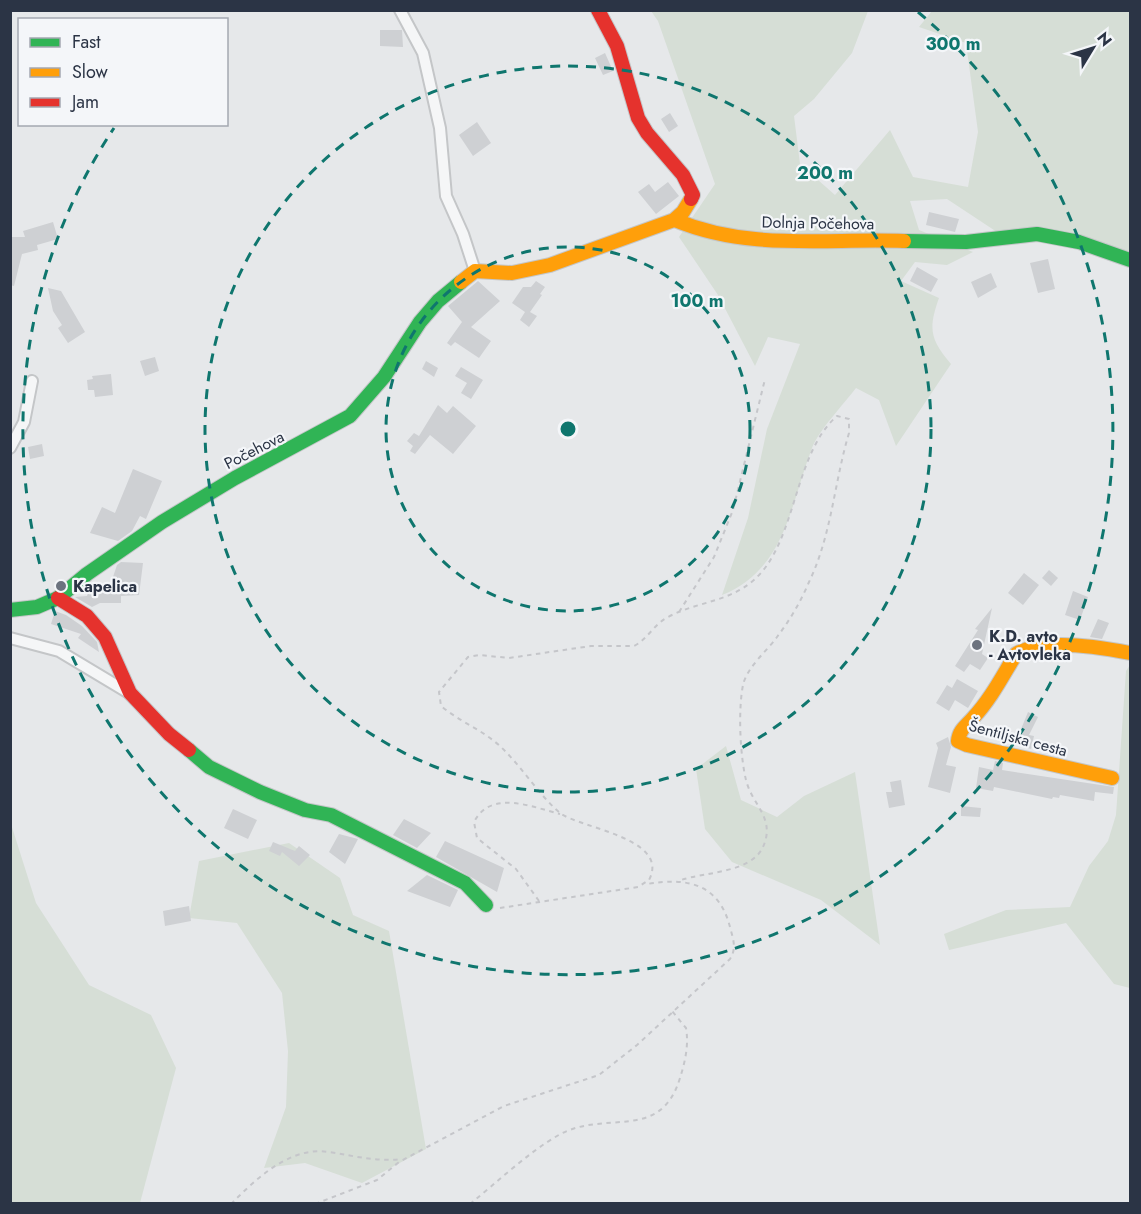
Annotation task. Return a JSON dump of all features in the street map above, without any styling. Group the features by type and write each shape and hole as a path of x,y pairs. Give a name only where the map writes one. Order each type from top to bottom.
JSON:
{"street":[{"path":"400,10 423,52 440,128 446,196 463,234 475,271 486,274 530,270 675,220 687,208 693,195 688,181 641,125 629,97 624,68 611,29 598,10"},
{"name":"Dolnja Počehova","path":"675,220 691,228 716,234 795,242 967,242 1000,236 1046,234 1094,246 1131,260"},
{"name":"Počehova","path":"10,610 37,607 58,598 87,574 171,517 235,478 350,416 384,377 420,322 438,301 475,271"},
{"path":"10,448 24,422 32,381"},
{"path":"58,598 87,616 105,637 130,693"},
{"path":"10,638 59,651 130,693 169,734 209,767 260,792 305,810 331,815 465,883 486,905"},
{"name":"Šentiljska cesta","path":"1112,778 967,745 958,741 957,737 960,730 986,704 1016,654 1023,648 1047,647 1131,653"}],"path":[{"path":"680,612 714,557 733,510 765,379"},
{"path":"486,905 502,909 645,884 681,880 741,866 751,860 764,845 766,818 748,784 743,760 743,687 749,672 789,620 816,567 832,519 849,419 837,416 822,434 777,547 764,570 739,591 705,606 680,612 660,622 634,646 591,646 509,658 480,655 468,657 439,692 441,706 501,747 563,815"},
{"path":"539,902 516,869 481,842 474,833 474,822 486,809 517,802 603,829 637,845 645,853 652,867 652,874 645,884"},
{"path":"315,1203 377,1180 405,1159 504,1106 599,1075 637,1045 730,958 735,950 725,909 719,899 681,880"},
{"path":"470,1203 558,1135 591,1123 646,1119 655,1115 671,1097 678,1084 686,1054 686,1028 672,1011"},
{"path":"231,1203 266,1173 300,1153 328,1151 378,1161 405,1159"},
{"path":"543,1203 597,1203"}],"shaded area":[{"path":"651,11 868,11 852,53 814,99 794,116 800,164 835,195 890,130 913,177 968,187 978,132 966,43 919,27 932,11 1130,11 1130,258 1094,244 1000,234 947,199 910,201 919,230 973,252 947,265 915,262 901,281 939,298 933,318 933,333 939,348 951,364 896,446 879,400 856,388 815,441 791,513 773,552 760,569 743,584 722,595 748,518 767,429 800,344 768,337 755,366 718,295 679,237 715,184 658,21"},
{"path":"1130,665 1130,988 1114,984 1066,923 949,950 944,934 1006,910 1070,907 1089,866 1108,841 1116,815 1126,671"},
{"path":"726,746 741,800 777,817 804,796 855,772 880,945 821,900 732,862 705,829 696,769"},
{"path":"11,824 36,903 89,985 151,1015 176,1068 140,1203 11,1203"},
{"path":"289,843 340,878 353,915 389,931 426,1149 362,1183 305,1163 264,1168 286,1107 288,1051 282,993 237,923 189,918 199,861"}],"building":[{"path":"380,30 402,30 403,47 380,46"},
{"path":"605,53 613,71 603,75 595,58"},
{"path":"670,113 678,126 669,132 661,119"},
{"path":"477,122 491,143 473,156 459,135"},
{"path":"668,182 679,196 656,214 638,192 649,184 655,192"},
{"path":"929,212 959,219 955,232 926,225"},
{"path":"53,222 58,239 37,245 38,250 22,254 14,286 10,285 10,237 25,237 23,231"},
{"path":"1048,259 1055,289 1038,293 1030,263"},
{"path":"917,267 938,279 931,292 910,281"},
{"path":"991,273 997,287 978,298 971,282"},
{"path":"478,281 500,301 471,327 491,341 479,358 455,342 451,346 447,343 462,322 448,306"},
{"path":"536,281 545,287 530,312 537,316 529,327 520,320 525,312 512,303 523,287 531,287"},
{"path":"48,288 61,291 85,332 68,343 58,328 62,325 53,311"},
{"path":"155,357 159,371 145,376 140,361"},
{"path":"426,361 438,368 434,377 422,369"},
{"path":"461,367 483,380 471,399 461,393 467,383 455,376"},
{"path":"111,374 113,395 95,397 94,390 88,390 87,380 93,379 92,376"},
{"path":"438,405 447,413 453,406 476,426 453,454 430,435 415,454 410,451 413,446 407,441 414,433 419,436"},
{"path":"42,444 44,456 30,459 28,447"},
{"path":"133,469 162,481 146,519 140,516 132,531 118,541 90,533 102,507 115,513"},
{"path":"121,562 143,563 139,595 121,596 121,603 100,603 92,607 75,597 87,596 90,584 110,586 117,565"},
{"path":"1049,570 1058,578 1051,586 1042,578"},
{"path":"1024,573 1039,585 1023,605 1008,593"},
{"path":"1073,591 1088,597 1080,620 1065,615"},
{"name":"K.D. avto - Avtovleka","path":"992,608 982,654 988,658 980,670 970,664 964,672 955,666 978,630 975,629"},
{"path":"55,611 66,615 82,626 97,642 99,652 78,638 81,634 51,624"},
{"path":"1098,619 1109,623 1102,639 1090,637"},
{"path":"957,679 978,691 968,708 955,700 949,711 936,703 947,685 952,688"},
{"path":"1028,712 1038,717 1029,735 1034,736 1031,749 1015,744"},
{"path":"948,737 951,747 946,765 956,767 950,793 928,787 938,748 936,743"},
{"path":"995,761 1003,763 1002,770 1114,787 1113,794 1095,792 1094,801 1060,795 1059,798 1053,797 1052,799 994,787 993,791 976,788 979,767 993,770"},
{"path":"901,780 905,805 889,808 886,792 892,792 890,782"},
{"path":"961,806 981,808 980,817 961,816"},
{"path":"233,809 257,820 248,839 224,828"},
{"path":"404,819 431,833 417,848 393,835"},
{"path":"339,834 358,839 345,864 329,852"},
{"path":"445,841 504,868 497,892 436,857"},
{"path":"273,842 295,851 299,846 310,855 299,866 282,852 280,856 269,851"},
{"path":"427,875 458,890 450,907 407,891"},
{"path":"189,906 191,921 165,926 163,911"}],"traffic: fast":[{"path":"904,241 966,242 1037,234 1079,242 1130,260"},
{"path":"10,610 37,607 58,598 87,574 162,522 235,478 350,416 384,377 420,322 438,301 461,282"},
{"path":"189,750 209,767 260,792 305,810 331,815 465,883 486,905"}],"traffic: slow":[{"path":"461,282 475,271 512,273 550,265 674,220 683,212 691,199"},
{"path":"675,220 703,230 759,239 904,241"},
{"path":"1112,778 958,741 961,731 985,703 1016,654 1027,649 1056,645 1088,646 1130,653"}],"traffic: jam":[{"path":"598,10 617,46 638,118 647,133 683,175 693,195 691,199"},
{"path":"58,598 87,616 105,637 130,693 169,734 189,750"}],"place":[{"name":"Kapelica","path":"61,586"},
{"name":"K.D. avto - Avtovleka","path":"977,645"}]}
